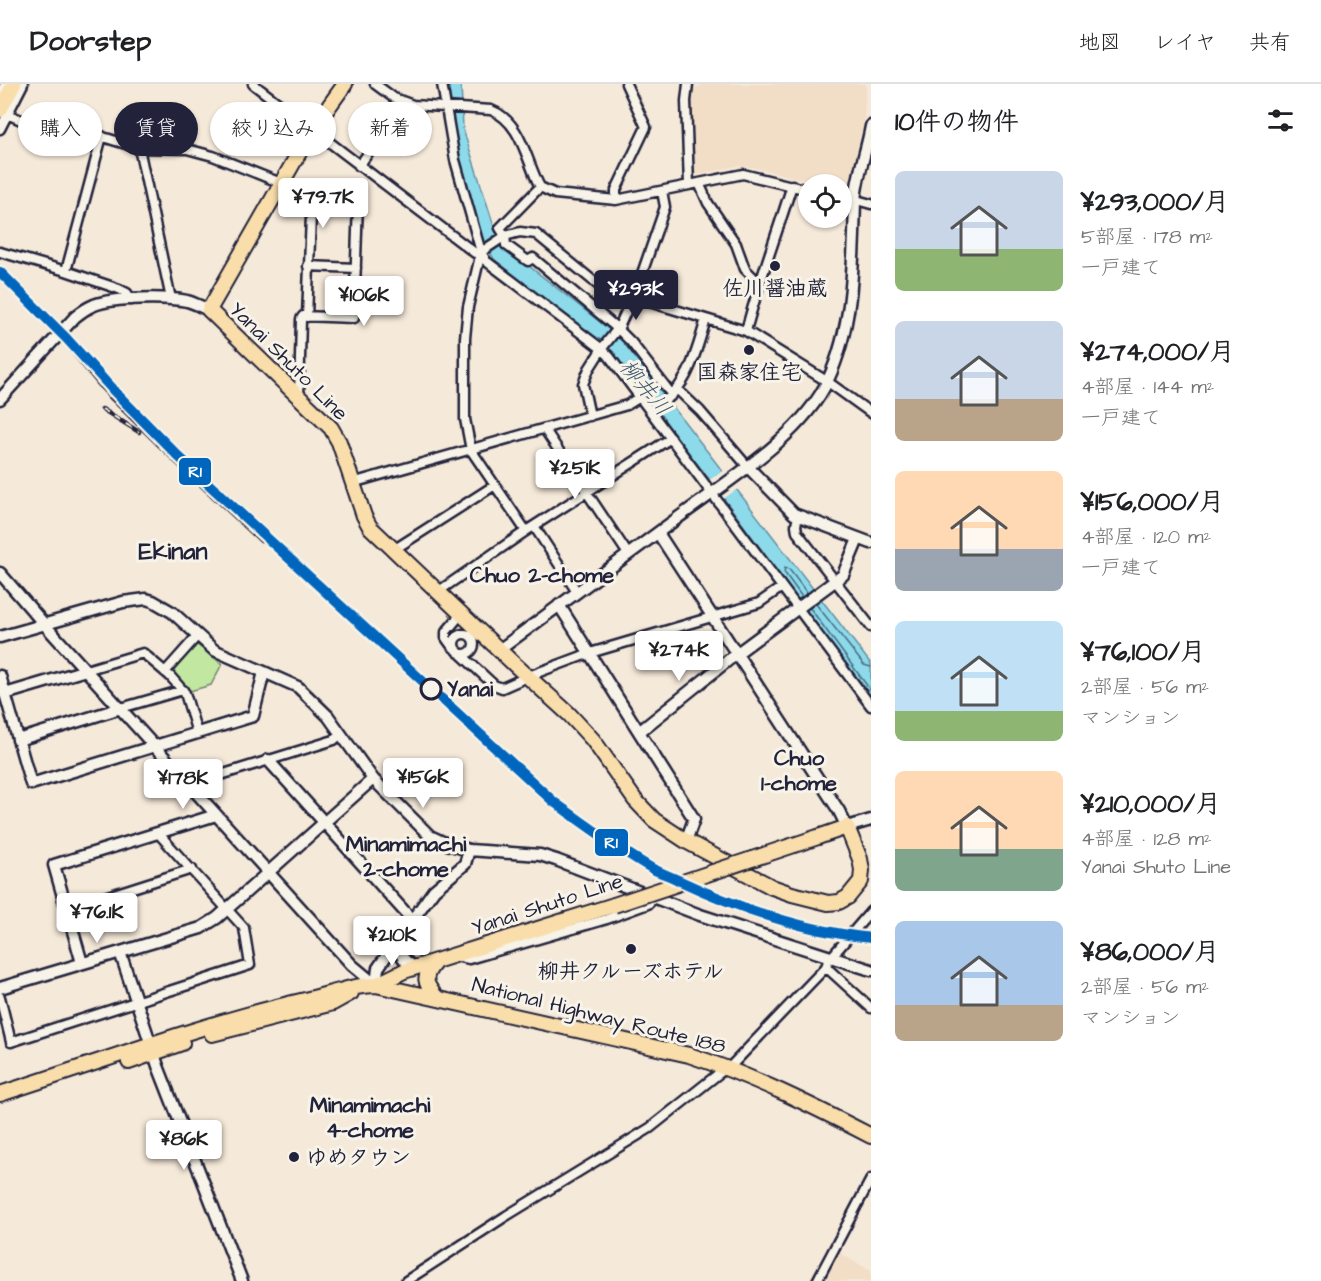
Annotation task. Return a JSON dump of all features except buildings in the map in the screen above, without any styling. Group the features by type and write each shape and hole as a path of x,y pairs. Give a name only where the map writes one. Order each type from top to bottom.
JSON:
{"main road":[{"path":"4,112 14,84"},
{"name":"Yanai Shuto Line","path":"332,102 345,84"},
{"name":"Yanai Shuto Line","path":"297,156 208,310 331,428 339,442 352,483 370,527 569,714 593,740 635,800 654,820 686,841 772,887 828,903 839,902 848,897 861,881 862,870 847,827 818,837 614,905 404,971 376,985"},
{"path":"437,998 427,986 426,976 429,969 444,958"},
{"path":"0,1094 153,1049 333,1003 346,995 376,985"},
{"name":"National Highway Route 188","path":"376,985 653,1046 729,1068 801,1100 871,1137"},
{"path":"0,1104 153,1049"}],"street":[{"path":"0,92 4,84"},
{"path":"0,129 4,112 23,84"},
{"path":"253,84 276,102"},
{"path":"375,84 402,102"},
{"path":"442,84 448,106 455,160 486,261 602,348 714,491 871,706"},
{"path":"616,200 616,190 646,126 626,84"},
{"path":"688,84 686,102 689,185"},
{"path":"432,106 491,110 500,113 527,151 540,187 555,194 616,200 742,174 798,187"},
{"path":"4,112 18,118"},
{"path":"499,650 760,458 814,403 828,382 841,347 851,292 856,220 855,200 871,126"},
{"path":"102,136 114,140"},
{"path":"336,148 475,253 484,250 503,237 520,232 536,234 597,284 632,297 746,331 828,382 871,413"},
{"path":"198,152 281,183 358,202 354,318 303,316 301,319 299,397"},
{"path":"66,271 97,156"},
{"path":"141,156 171,299"},
{"path":"359,166 366,156"},
{"path":"699,183 708,203 736,244 745,269 759,283"},
{"path":"746,331 759,283 792,185"},
{"path":"540,187 500,228 506,245 528,261 534,258 631,342 672,394 700,411 748,467 798,517 871,543"},
{"path":"307,316 312,190"},
{"path":"590,416 583,384 602,348 617,331 632,297 657,235 665,207 662,191"},
{"path":"852,199 871,204"},
{"path":"484,250 468,307 465,338 465,419 471,450 577,592"},
{"path":"0,252 119,289 127,293 131,300"},
{"path":"309,266 356,268"},
{"path":"0,399 84,309 106,301 171,299 195,303 208,310"},
{"path":"651,411 672,394 692,366 706,319"},
{"path":"352,483 544,430 627,405 640,397"},
{"path":"544,430 628,554"},
{"path":"439,591 671,438"},
{"path":"395,549 495,485"},
{"path":"798,517 797,532 871,627"},
{"path":"657,533 833,802 847,827 871,820"},
{"path":"639,732 736,654 843,575 858,539"},
{"path":"2,578 352,965 376,985"},
{"path":"462,613 446,632 448,642 494,685 502,688 530,675 591,653 759,603 782,587"},
{"path":"0,637 123,602 146,599 164,606 214,650 298,687 328,716 373,779 430,836 469,850 540,855 700,915 871,970"},
{"path":"559,605 694,819 686,841"},
{"path":"165,672 198,635"},
{"path":"5,694 143,653 183,690 197,733"},
{"path":"0,676 30,784 253,716 264,672"},
{"path":"18,740 183,690"},
{"path":"191,787 198,782 334,740 341,734"},
{"path":"268,760 413,921"},
{"path":"0,988 201,928 227,909 373,779"},
{"path":"82,963 54,865 216,815"},
{"path":"0,997 12,1042 250,965 244,928 158,833"},
{"path":"376,985 378,968 434,890 465,864 469,850"},
{"path":"67,909 192,869"},
{"path":"444,958 469,959 607,919 648,904 655,897"},
{"path":"406,1281 506,1216 650,1128 722,1071 729,1068 826,967 871,910"},
{"path":"398,941 404,960 418,968"},
{"path":"120,952 153,1049 242,1281"},
{"path":"826,967 871,1008"},
{"path":"818,1281 871,1179"}],"shaded area":[{"path":"701,84 866,84 864,119 851,174 798,174 798,178 752,167 736,166 692,176 692,88 700,87"},
{"path":"839,1253 871,1271 871,1281 825,1281"}],"green space":[{"path":"196,644 222,664 211,685 190,691 173,676 172,670"}],"water":[{"name":"柳井川","path":"448,84 461,84 463,129 494,226 505,247 620,338 871,664 871,701 725,500 611,352 494,259 481,238 455,145 450,118 451,102"}],"pier":[{"path":"725,470 739,488 723,499 709,480"}],"railway":[{"path":"0,279 58,335 108,395 261,541"},
{"path":"102,409 139,432"}],"transit line":[{"name":"R1","path":"0,272 178,456 554,802 640,861 701,891 796,924 871,938"}],"place":[{"name":"佐川醤油蔵","path":"775,266"},
{"name":"国森家住宅","path":"749,350"},
{"name":"Yanai","path":"431,689"},
{"name":"柳井クルーズホテル","path":"631,949"},
{"name":"ゆめタウン","path":"294,1157"}],"district":[{"name":"Ekinan","path":"173,551"},
{"name":"Chuo 2-chome","path":"542,574"},
{"name":"Chuo 1-chome","path":"799,770"},
{"name":"Minamimachi 2-chome","path":"406,856"},
{"name":"Minamimachi 4-chome","path":"370,1116"}]}
